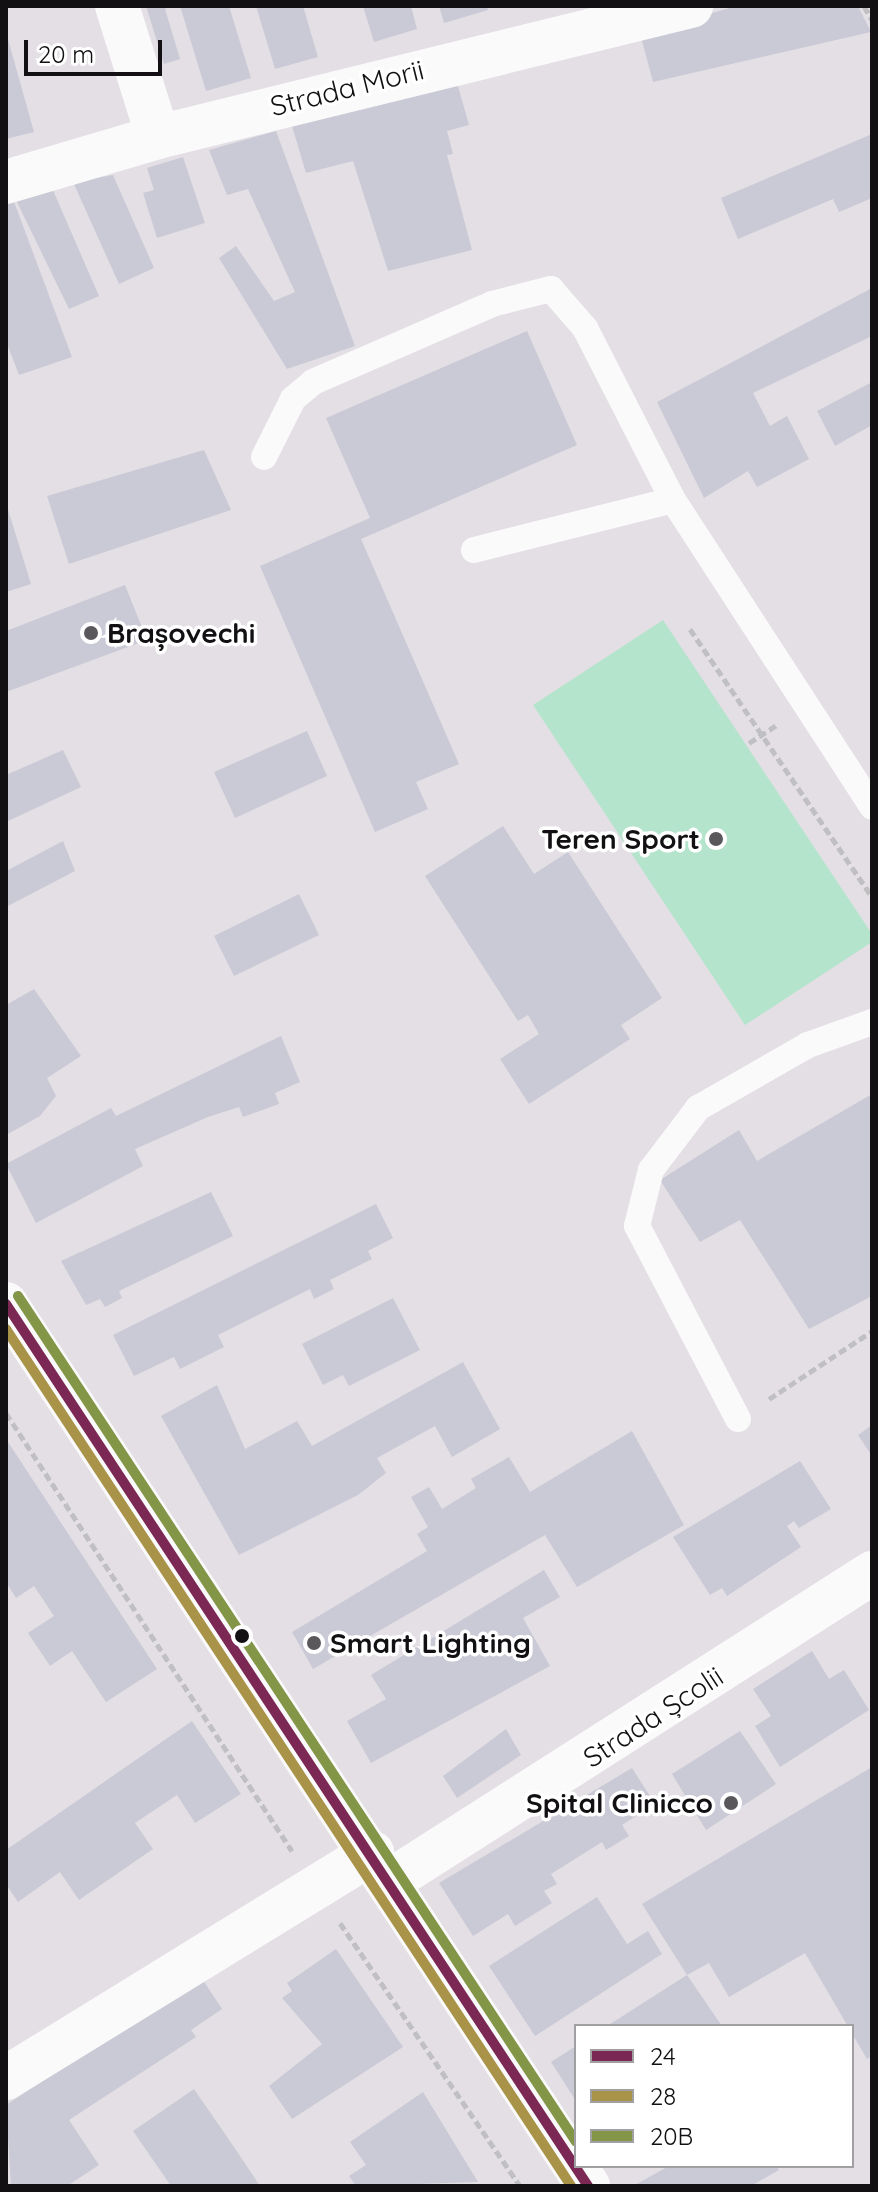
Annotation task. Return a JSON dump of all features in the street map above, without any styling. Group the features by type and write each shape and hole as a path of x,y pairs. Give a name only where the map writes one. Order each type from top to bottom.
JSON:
{"street":[{"path":"117,6 158,137"},
{"name":"Strada Morii","path":"6,182 158,137 691,6"},
{"path":"6,1304 381,1867 574,2164"},
{"name":"Strada Școlii","path":"6,2078 314,1886 381,1867 872,1573"},
{"path":"576,2168 588,2186"}],"lane":[{"path":"264,457 293,399 313,382 492,304 551,289 585,328 673,500 872,807"},
{"path":"474,550 673,500"},
{"path":"738,1419 637,1226 651,1170 698,1108 808,1045 872,1022"}],"path":[{"path":"864,6 872,20"},
{"path":"690,629 872,897"},
{"path":"738,1419 872,1331"},
{"path":"6,1413 314,1886 520,2186"}],"green space":[{"name":"Teren Sport","path":"663,620 872,934 872,942 745,1025 533,705"}],"building":[{"path":"146,6 171,6 165,9 180,59 164,64"},
{"path":"180,6 229,6 251,78 206,91"},
{"path":"256,6 303,6 318,57 275,69"},
{"path":"363,6 411,6 417,29 374,42"},
{"path":"439,6 487,6 488,10 444,23"},
{"path":"737,6 858,6 871,32 653,82 640,33"},
{"path":"6,32 34,132 6,139"},
{"path":"456,79 469,125 447,131 453,154 447,155 472,250 388,271 353,161 306,173 292,126"},
{"path":"276,131 355,346 287,369 219,258 236,246 274,301 295,292 248,189 227,195 209,150"},
{"path":"872,134 872,198 839,212 833,199 738,239 721,198"},
{"path":"183,157 205,223 157,238 143,193 154,190 147,168"},
{"path":"113,175 154,268 119,284 73,182"},
{"path":"52,188 99,296 69,309 15,198"},
{"path":"13,199 72,357 19,375 6,341 6,201"},
{"path":"872,288 872,336 753,393 770,426 787,416 809,459 757,487 748,471 704,498 657,402"},
{"path":"527,331 577,445 361,539 459,764 416,782 428,809 375,832 260,566 370,518 326,418"},
{"path":"872,382 872,425 835,446 817,411"},
{"path":"204,450 231,510 69,564 47,496"},
{"path":"6,503 31,584 6,592"},
{"path":"125,585 147,640 6,692 6,631"},
{"path":"307,731 327,776 235,818 214,772"},
{"path":"63,750 81,787 6,822 6,775"},
{"path":"503,826 534,874 568,852 662,998 621,1025 630,1039 529,1104 500,1059 539,1034 528,1015 518,1021 425,876"},
{"path":"63,841 75,871 6,907 6,871"},
{"path":"299,894 319,935 234,976 214,936"},
{"path":"34,989 81,1056 47,1078 56,1096 40,1116 6,1135 6,1005"},
{"path":"281,1036 300,1082 275,1093 279,1104 243,1117 239,1107 135,1149 143,1166 36,1223 6,1164 111,1108 116,1116"},
{"path":"872,1094 872,1296 809,1329 740,1220 700,1242 660,1180 739,1130 757,1161"},
{"path":"211,1192 233,1236 119,1291 122,1298 105,1307 100,1299 86,1305 61,1261"},
{"path":"376,1204 393,1238 368,1251 372,1259 330,1280 334,1289 314,1299 310,1289 218,1335 224,1347 180,1369 174,1357 134,1376 113,1335"},
{"path":"393,1298 420,1350 349,1386 343,1375 323,1385 302,1344"},
{"path":"463,1362 500,1429 452,1457 435,1426 377,1458 386,1473 358,1495 239,1555 161,1416 217,1385 245,1449 297,1421 312,1446"},
{"path":"872,1425 872,1456 858,1435"},
{"path":"632,1431 684,1525 577,1587 545,1535 313,1669 292,1632 427,1551 417,1534 428,1527 411,1497 429,1487 442,1509 476,1488 471,1479 509,1457 530,1492"},
{"path":"6,1439 157,1669 106,1702 72,1651 50,1666 28,1633 54,1616 34,1586 16,1598 6,1582"},
{"path":"800,1461 831,1509 799,1528 794,1521 787,1526 801,1547 727,1596 722,1588 710,1595 673,1537"},
{"path":"544,1570 560,1597 523,1618 550,1666 371,1763 347,1721 386,1699 371,1675"},
{"path":"812,1651 829,1679 844,1670 869,1710 780,1767 755,1726 771,1716 753,1689"},
{"path":"192,1721 241,1794 195,1823 177,1795 135,1823 153,1849 79,1900 60,1872 18,1902 6,1884 6,1850"},
{"path":"506,1729 521,1755 457,1798 443,1776"},
{"path":"740,1731 776,1784 706,1830 672,1774"},
{"path":"872,1767 872,2056 867,2059 854,2037 854,2024 847,2024 805,1953 729,1997 709,1963 687,1975 642,1904"},
{"path":"632,1768 655,1804 622,1825 629,1836 606,1850 602,1842 551,1874 557,1884 544,1891 552,1903 515,1926 508,1914 473,1936 439,1883"},
{"path":"597,1897 627,1944 648,1931 662,1954 535,2036 489,1966"},
{"path":"336,1949 403,2047 292,2119 269,2086 322,2044 282,1998 292,1991 287,1983"},
{"path":"687,1975 721,2024 610,2024"},
{"path":"201,1977 222,2009 191,2030 196,2037 69,2120 99,2165 67,2186 11,2186 6,2105"},
{"path":"574,2047 574,2098 551,2062"},
{"path":"194,2089 260,2186 171,2186 133,2131"},
{"path":"423,2092 478,2182 356,2186 349,2176 366,2165 350,2142"},
{"path":"665,2168 779,2170 751,2186 633,2186"}],"transit line":[{"name":"20B","path":"18,1296 574,2139"},
{"name":"24","path":"6,1304 574,2165"},
{"name":"28","path":"6,1329 571,2186"},
{"name":"24","path":"576,2168 588,2186"}],"place":[{"name":"Brașovechi","path":"91,633"},
{"name":"Teren Sport","path":"716,839"},
{"name":"Smart Lighting","path":"314,1643"},
{"name":"Spital Clinicco","path":"731,1803"}]}
